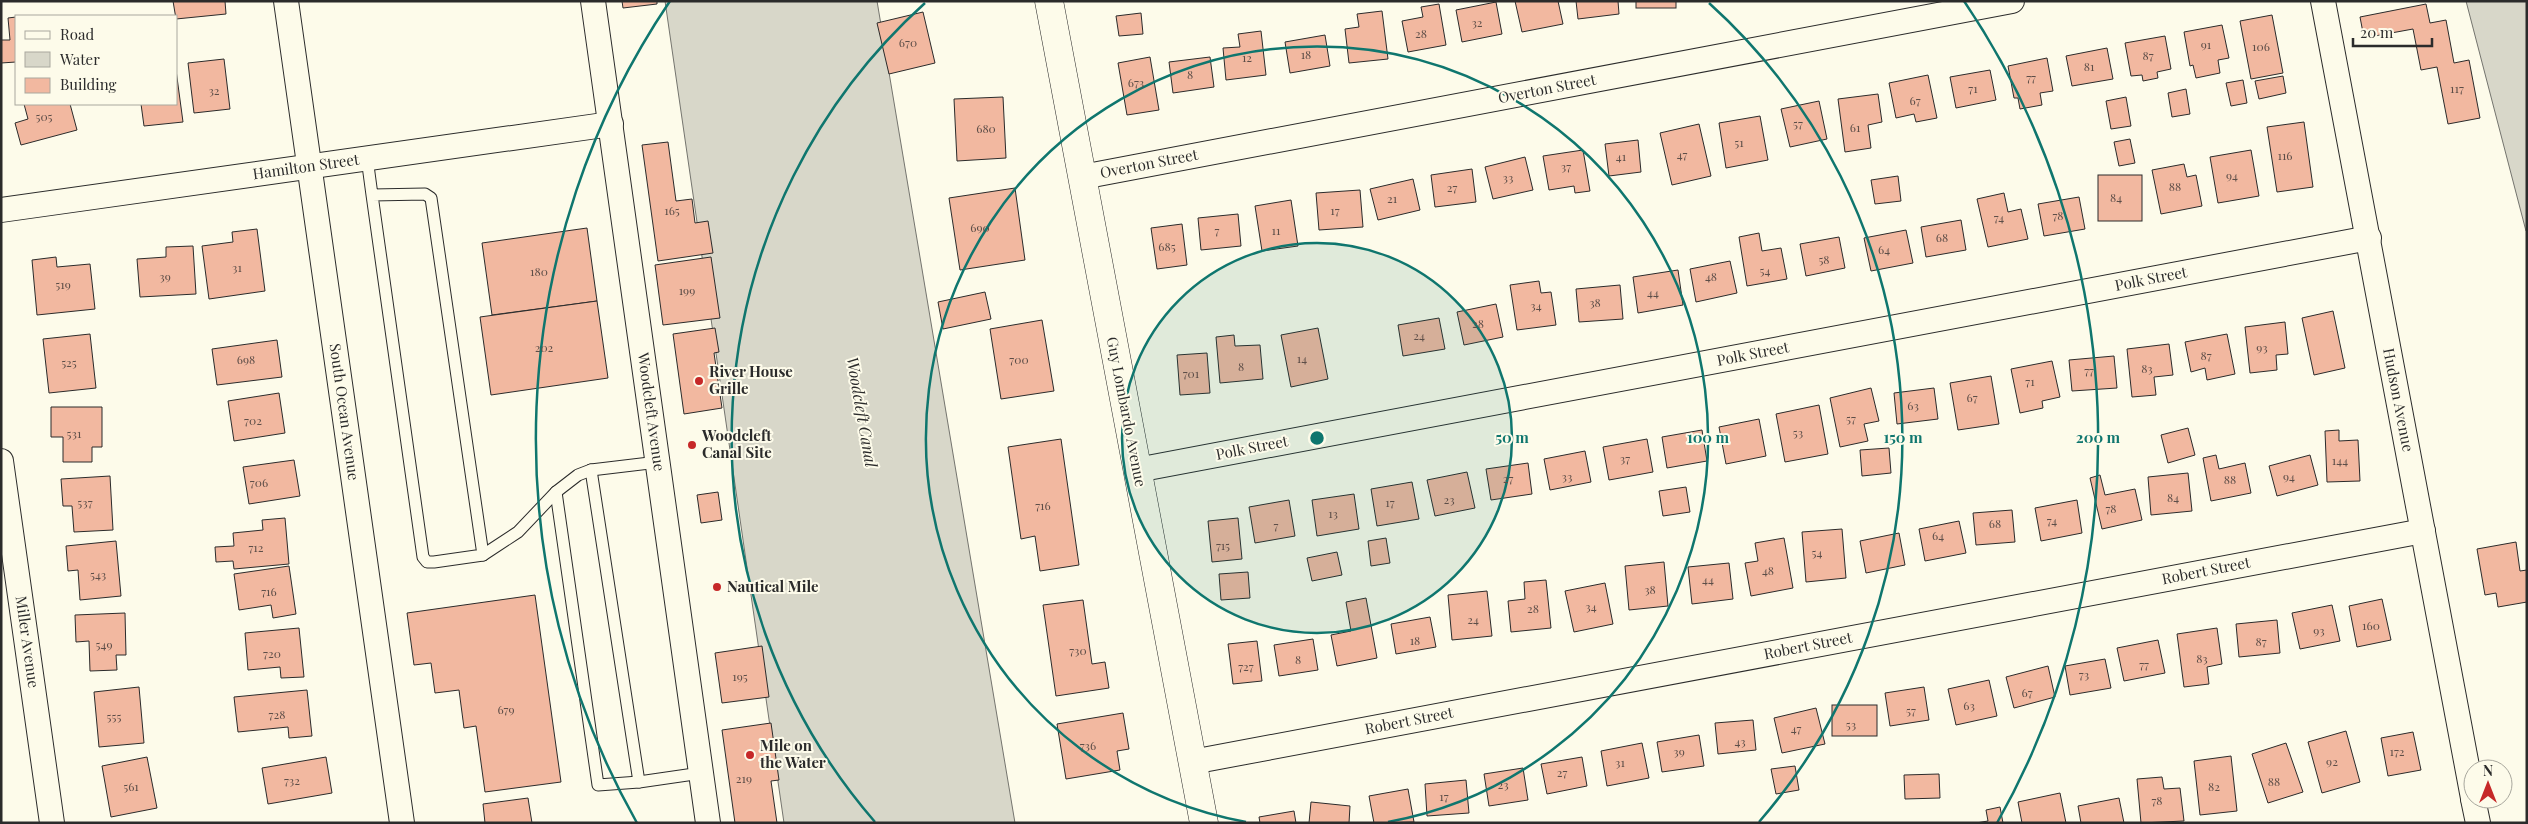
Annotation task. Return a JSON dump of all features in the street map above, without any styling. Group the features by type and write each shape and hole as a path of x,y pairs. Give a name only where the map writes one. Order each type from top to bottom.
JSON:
{"street":[{"name":"South Ocean Avenue","path":"286,1 402,823"},
{"name":"Woodcleft Avenue","path":"593,1 708,823"},
{"name":"Guy Lombardo Avenue","path":"1049,1 1204,823"},
{"name":"Overton Street","path":"1082,177 2012,1"},
{"name":"Hudson Avenue","path":"2323,1 2466,759"},
{"name":"Hamilton Street","path":"1,210 611,124"},
{"name":"Polk Street","path":"1137,470 2369,238"},
{"name":"Miller Avenue","path":"1,461 52,823"},
{"name":"Robert Street","path":"1192,762 2423,531"},
{"name":"Hudson Avenue","path":"2475,809 2478,823"}],"lane":[{"path":"367,158 423,557 428,562 434,562 483,556 518,532 556,492 578,475 591,470 658,462"},
{"path":"372,195 425,194 431,198 483,556"},
{"path":"591,470 639,782"},
{"path":"556,492 598,785 639,782 702,773"}],"water":[{"name":"Woodcleft Canal","path":"665,1 877,1 1015,823 784,823"},
{"path":"2466,1 2527,1 2527,232 2526,231"}],"building":[{"path":"173,1 225,1 226,14 178,19 178,15 175,15"},
{"path":"622,1 657,1 657,4 623,8"},
{"path":"1515,1 1558,1 1563,24 1522,32"},
{"path":"1576,1 1618,1 1619,14 1578,19"},
{"path":"1636,1 1676,1 1676,8 1636,8"},
{"path":"1496,2 1502,34 1462,42 1456,10"},
{"path":"1439,4 1446,45 1408,52 1402,21 1423,17 1421,7"},
{"path":"2426,4 2430,23 2446,20 2454,63 2469,60 2480,118 2448,124 2437,67 2421,70 2413,29 2364,38 2360,17"},
{"path":"1382,11 1388,59 1349,63 1345,29 1359,27 1357,14"},
{"path":"923,12 935,63 889,74 877,23"},
{"path":"1141,13 1143,34 1119,36 1116,16"},
{"path":"2272,15 2283,73 2251,79 2240,21"},
{"path":"15,17 15,62 1,63 1,40 10,40 8,18"},
{"path":"2222,25 2229,58 2218,60 2220,73 2196,78 2193,65 2190,66 2184,32"},
{"path":"1261,31 1266,75 1226,80 1223,48 1240,47 1238,34"},
{"path":"1325,35 1330,66 1290,73 1285,42"},
{"path":"2165,36 2171,69 2157,72 2158,78 2143,81 2142,75 2131,76 2125,43"},
{"path":"2107,48 2113,79 2072,86 2066,56"},
{"path":"1150,57 1159,110 1127,115 1118,63"},
{"path":"1210,57 1214,87 1173,93 1169,62"},
{"path":"2047,58 2053,91 2040,93 2042,105 2020,109 2018,98 2014,98 2008,66"},
{"path":"224,59 230,109 194,113 188,63"},
{"path":"1990,70 1996,100 1956,108 1950,77"},
{"path":"1928,75 1937,118 1916,122 1914,114 1896,118 1889,83"},
{"path":"2283,76 2286,93 2259,99 2255,81"},
{"path":"2243,80 2247,103 2231,106 2226,83"},
{"path":"178,85 183,122 144,126 141,105 178,105"},
{"path":"2186,89 2190,114 2172,117 2168,93"},
{"path":"1878,94 1882,122 1868,125 1871,148 1845,152 1838,99"},
{"path":"1003,97 1006,158 957,161 954,99"},
{"path":"2126,97 2131,126 2111,129 2106,101"},
{"path":"1819,101 1827,139 1790,147 1781,109"},
{"path":"24,105 70,105 77,130 21,145 15,123 28,119"},
{"path":"1760,116 1768,160 1726,168 1719,123"},
{"path":"2304,122 2313,187 2277,192 2267,127"},
{"path":"1699,124 1711,176 1672,185 1660,133"},
{"path":"2130,139 2135,163 2119,166 2114,142"},
{"path":"1638,140 1641,172 1609,176 1605,144"},
{"path":"668,142 676,201 692,199 695,223 708,221 713,253 658,261 642,145"},
{"path":"1583,150 1590,191 1575,193 1574,186 1549,190 1543,156"},
{"path":"2251,150 2259,196 2218,203 2210,157"},
{"path":"1525,157 1533,190 1493,199 1485,167"},
{"path":"2184,164 2187,177 2196,175 2202,206 2161,214 2152,170"},
{"path":"1472,169 1476,202 1435,207 1431,175"},
{"path":"2098,175 2142,175 2142,221 2098,221"},
{"path":"1898,176 1901,201 1875,204 1871,180"},
{"path":"1413,179 1420,210 1378,220 1370,189"},
{"path":"1015,188 1025,260 960,270 949,198"},
{"path":"1360,190 1363,227 1319,230 1316,193"},
{"path":"2004,193 2008,212 2021,209 2028,239 1988,247 1977,199"},
{"path":"2079,197 2085,229 2044,236 2038,204"},
{"path":"1291,200 1298,246 1262,251 1255,206"},
{"path":"1238,214 1241,246 1201,250 1198,218"},
{"path":"1961,220 1966,250 1926,257 1921,227"},
{"path":"1182,224 1187,265 1157,269 1151,228"},
{"path":"587,228 597,301 492,315 482,243"},
{"path":"257,229 265,291 209,299 202,246 233,242 232,232"},
{"path":"1906,230 1913,263 1871,271 1864,238"},
{"path":"1759,233 1762,251 1781,248 1787,279 1747,286 1739,237"},
{"path":"1839,237 1845,268 1806,276 1800,244"},
{"path":"193,246 196,294 140,297 137,259 166,257 166,247"},
{"path":"56,257 57,267 90,264 95,309 37,315 32,260"},
{"path":"711,257 720,318 663,325 655,265"},
{"path":"1730,261 1737,293 1696,302 1690,269"},
{"path":"1678,270 1683,305 1638,313 1633,277"},
{"path":"1539,281 1541,293 1551,292 1556,325 1517,330 1510,285"},
{"path":"1620,285 1623,319 1579,322 1576,289"},
{"path":"985,292 991,319 943,329 938,302"},
{"path":"597,301 608,378 491,395 480,317"},
{"path":"1496,304 1503,337 1464,345 1457,312"},
{"path":"2333,311 2345,368 2314,375 2302,318"},
{"path":"1439,318 1445,349 1403,356 1398,325"},
{"path":"1042,320 1054,391 1001,399 990,329"},
{"path":"2285,322 2288,354 2276,355 2277,370 2250,373 2245,327"},
{"name":"River House Grille","path":"715,328 719,352 714,353 722,408 684,414 673,334"},
{"path":"1318,328 1328,379 1291,387 1281,335"},
{"path":"90,334 96,388 49,393 43,339"},
{"path":"2227,334 2235,374 2207,380 2205,368 2191,372 2185,342"},
{"path":"1234,335 1235,346 1260,345 1263,379 1220,383 1216,337"},
{"path":"277,340 282,377 217,385 212,349"},
{"path":"2169,344 2173,375 2154,377 2156,395 2132,397 2127,349"},
{"path":"1207,353 1210,393 1180,395 1177,355"},
{"path":"2114,356 2117,388 2072,391 2069,360"},
{"path":"2052,361 2060,397 2042,401 2043,408 2020,413 2011,369"},
{"path":"1991,376 1999,424 1958,430 1950,383"},
{"path":"1871,388 1879,421 1864,424 1868,441 1840,447 1830,398"},
{"path":"1934,388 1938,419 1897,424 1894,393"},
{"path":"279,393 285,433 234,441 228,401"},
{"path":"1819,405 1828,454 1785,462 1776,414"},
{"path":"51,407 102,407 102,447 92,447 92,462 63,462 63,437 51,437"},
{"path":"1759,419 1766,456 1726,464 1719,427"},
{"path":"2188,428 2195,455 2168,463 2161,435"},
{"path":"1702,430 1707,461 1667,468 1662,437"},
{"path":"2339,430 2339,441 2358,440 2360,481 2327,482 2325,431"},
{"path":"1061,439 1079,565 1040,571 1035,536 1021,539 1008,447"},
{"path":"1647,439 1653,472 1609,480 1603,447"},
{"path":"1889,448 1891,473 1862,476 1860,450"},
{"path":"1585,451 1591,482 1550,490 1544,459"},
{"path":"2216,455 2219,469 2245,463 2251,493 2211,501 2203,458"},
{"path":"2310,455 2318,485 2277,496 2269,466"},
{"path":"294,460 300,496 249,504 243,467"},
{"path":"1528,463 1532,494 1491,500 1486,469"},
{"path":"1467,472 1475,508 1435,516 1427,480"},
{"path":"2188,473 2192,511 2151,515 2148,477"},
{"path":"2100,475 2105,495 2135,489 2142,520 2102,529 2090,478"},
{"path":"110,476 113,530 74,532 72,506 63,506 61,479"},
{"path":"1412,482 1419,519 1377,526 1371,489"},
{"path":"1686,487 1690,512 1663,516 1659,491"},
{"path":"718,492 722,520 701,523 697,495"},
{"path":"1354,494 1359,529 1317,536 1312,500"},
{"path":"1289,500 1295,536 1255,543 1249,507"},
{"path":"2077,500 2082,533 2041,541 2035,508"},
{"path":"2012,510 2015,542 1976,545 1973,513"},
{"path":"285,518 289,564 234,569 233,561 216,562 215,547 234,546 233,533 263,530 262,520"},
{"path":"1238,518 1242,559 1212,562 1208,521"},
{"path":"1959,521 1966,553 1925,561 1919,529"},
{"path":"1842,529 1846,578 1806,582 1802,532"},
{"path":"1899,533 1905,565 1866,573 1860,541"},
{"path":"1386,538 1390,563 1371,566 1368,541"},
{"path":"1784,538 1793,588 1751,596 1745,563 1758,561 1755,543"},
{"path":"116,541 121,596 80,600 78,570 68,571 66,546"},
{"path":"2516,542 2520,571 2527,570 2527,602 2498,607 2496,593 2485,595 2477,549"},
{"path":"1337,552 1342,575 1312,581 1307,558"},
{"path":"1664,562 1668,606 1629,610 1625,566"},
{"path":"1729,563 1733,599 1692,604 1688,567"},
{"path":"289,566 296,614 273,618 271,605 239,610 234,574"},
{"path":"1248,572 1250,598 1221,600 1219,574"},
{"path":"1546,580 1551,628 1511,632 1508,601 1525,599 1524,582"},
{"path":"1605,583 1613,624 1574,632 1565,591"},
{"path":"1487,591 1492,636 1452,640 1448,595"},
{"path":"535,595 561,782 485,792 476,726 464,728 459,690 435,693 431,663 414,665 407,613"},
{"path":"1366,598 1377,658 1337,666 1331,635 1351,631 1346,602"},
{"path":"2382,599 2391,640 2357,647 2349,606"},
{"path":"1083,600 1092,664 1105,662 1109,688 1056,696 1043,605"},
{"path":"2332,605 2340,641 2300,649 2292,613"},
{"path":"125,613 126,655 116,655 117,670 90,671 89,641 76,642 75,615"},
{"path":"1430,617 1436,647 1396,654 1391,624"},
{"path":"2277,620 2280,653 2239,657 2236,624"},
{"path":"299,628 304,677 281,678 280,667 248,670 245,633"},
{"path":"2217,628 2222,664 2207,667 2209,684 2184,687 2177,634"},
{"path":"1313,639 1318,670 1279,676 1274,645"},
{"path":"2158,640 2165,673 2124,681 2117,648"},
{"path":"1257,641 1262,681 1233,684 1228,644"},
{"path":"762,646 769,697 722,703 715,653"},
{"path":"2105,659 2111,688 2070,695 2065,666"},
{"path":"2048,666 2055,697 2014,708 2006,677"},
{"path":"1989,680 1997,716 1956,725 1948,689"},
{"path":"139,687 144,743 99,747 94,692"},
{"path":"1924,687 1929,720 1890,726 1885,693"},
{"path":"307,690 312,736 289,738 288,727 238,732 234,697"},
{"path":"1832,705 1877,705 1877,736 1832,736"},
{"path":"1816,708 1825,744 1782,753 1774,718"},
{"path":"1123,713 1129,749 1117,751 1120,770 1066,779 1057,724"},
{"path":"1753,720 1756,750 1718,754 1715,723"},
{"name":"Mile on the Water","path":"771,723 779,780 771,781 777,823 735,823 722,730"},
{"path":"2346,731 2360,782 2322,793 2308,742"},
{"path":"2413,732 2421,770 2388,776 2381,738"},
{"path":"1699,735 1704,766 1662,772 1657,742"},
{"path":"1642,743 1649,778 1607,786 1601,751"},
{"path":"2286,743 2303,792 2268,803 2252,754"},
{"path":"2231,756 2237,811 2200,815 2194,761"},
{"path":"147,757 157,808 111,817 102,766"},
{"path":"326,757 332,793 268,804 262,768"},
{"path":"1582,757 1587,786 1547,794 1541,764"},
{"path":"1795,766 1799,790 1776,794 1771,769"},
{"path":"1523,768 1528,800 1489,806 1484,774"},
{"path":"1939,774 1940,798 1905,799 1904,775"},
{"path":"2162,777 2164,789 2180,788 2184,821 2141,823 2137,779"},
{"path":"1466,780 1469,813 1427,816 1425,784"},
{"path":"1408,789 1414,822 1374,823 1369,796"},
{"path":"2060,793 2066,823 2022,823 2018,802"},
{"path":"528,798 532,823 485,823 483,804"},
{"path":"2119,798 2124,823 2081,823 2078,806"},
{"path":"1311,802 1350,806 1349,823 1309,823"},
{"path":"2000,807 2003,823 1976,823 1988,821 1986,810"},
{"path":"1294,811 1296,823 1260,823 1259,817"}],"place":[{"name":"River House Grille","path":"699,381"},
{"name":"Woodcleft Canal Site","path":"692,445"},
{"name":"Nautical Mile","path":"717,587"},
{"name":"Mile on the Water","path":"750,755"}]}
